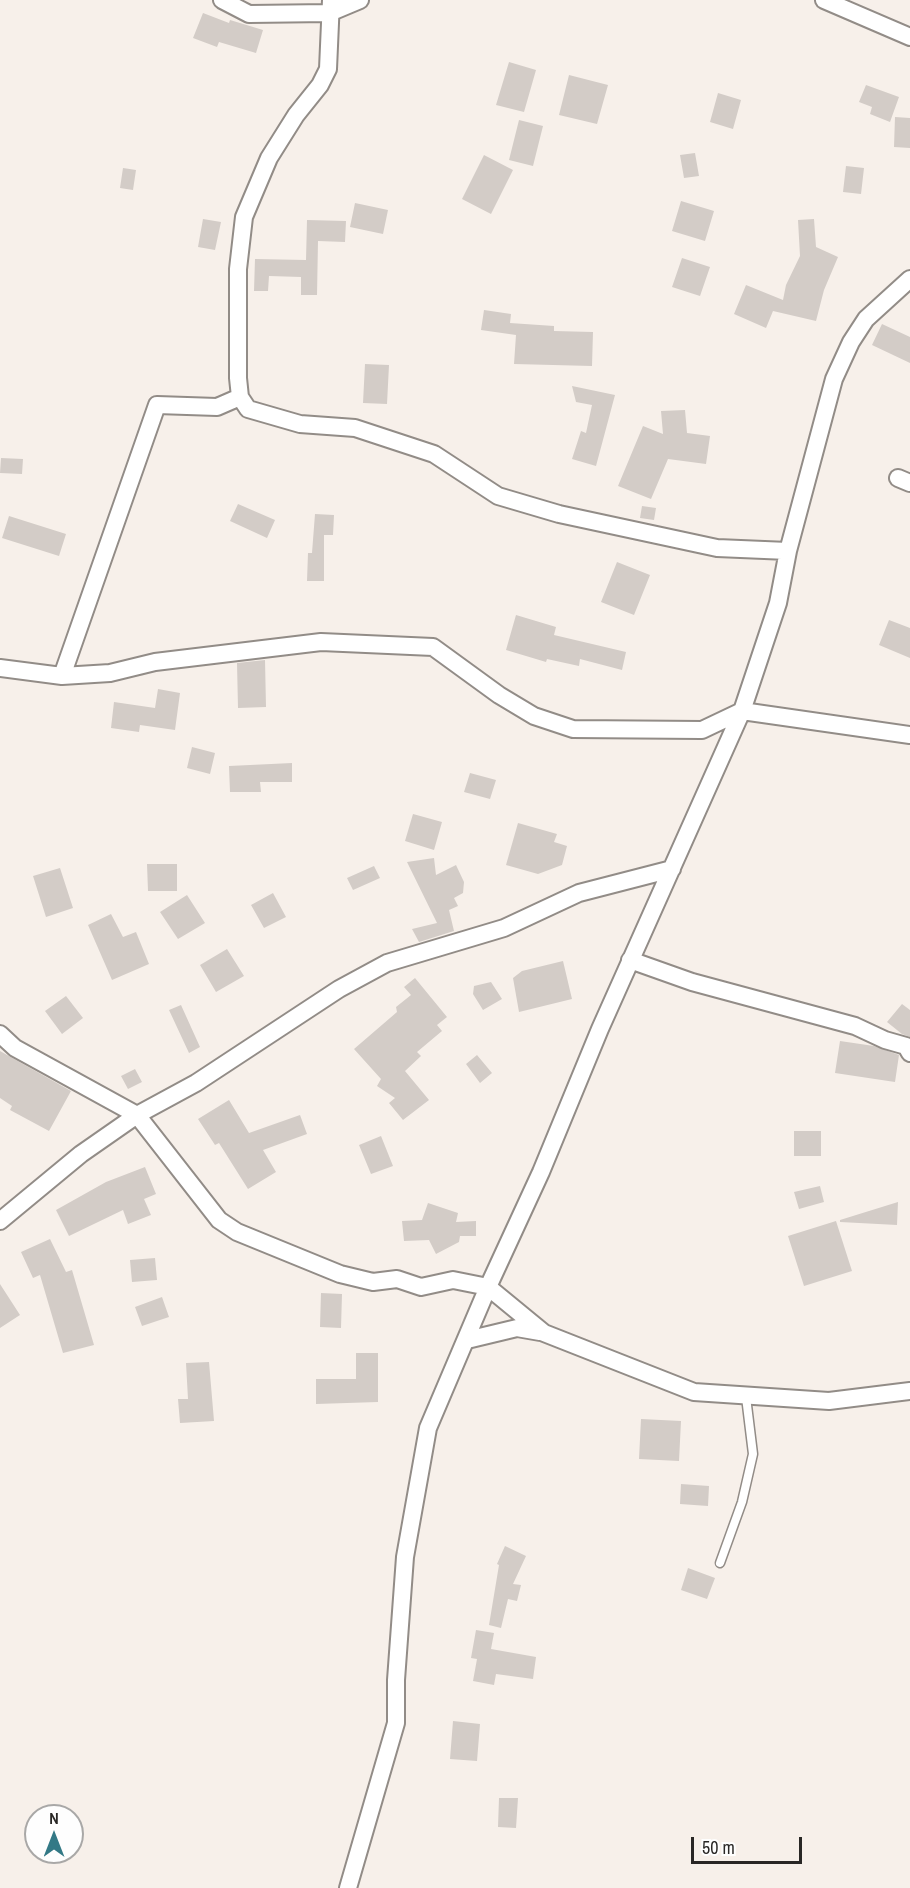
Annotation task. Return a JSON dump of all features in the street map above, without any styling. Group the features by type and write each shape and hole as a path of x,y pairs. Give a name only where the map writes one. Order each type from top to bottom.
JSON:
{"street":[{"path":"222,0 249,14 330,7 360,0"},
{"path":"824,0 910,37"},
{"path":"330,7 328,69 320,85 296,115 269,158 244,217 238,269 240,397 248,409 300,424 355,428 434,454 498,496 559,514 717,548 788,551"},
{"path":"348,1888 396,1723 396,1680 405,1557 428,1428 488,1287 541,1172 630,960 742,711 778,603 788,551 834,379 851,342 866,319 910,279"},
{"path":"63,676 157,405 217,407 240,397"},
{"path":"0,668 63,676 110,673 155,662 321,642 433,646 499,695 534,716 573,729 702,730 742,711 910,735"},
{"path":"0,1221 81,1154 137,1115 196,1083 339,989 387,963 504,928 579,893 672,869"},
{"path":"630,960 692,982 855,1026 885,1040 906,1046 910,1053"},
{"path":"0,1034 15,1048 137,1115 219,1220 237,1232 340,1274 373,1282 397,1280 421,1287 453,1280 488,1287 544,1333"},
{"path":"467,1340 518,1328 544,1333 694,1392 829,1401 910,1391"}],"lane":[{"path":"720,1563 742,1502 753,1454 746,1397"}],"building":[{"path":"203,13 229,23 230,20 263,30 256,53 219,42 217,47 193,38"},
{"path":"509,62 536,70 524,112 496,105"},
{"path":"569,75 608,85 597,124 559,115"},
{"path":"866,85 899,97 890,122 870,114 872,107 859,102"},
{"path":"718,93 741,100 733,129 710,122"},
{"path":"895,117 910,118 910,148 894,147"},
{"path":"519,120 543,126 533,166 509,160"},
{"path":"695,153 699,176 684,178 680,155"},
{"path":"484,155 513,170 491,214 462,199"},
{"path":"846,166 864,168 861,194 843,192"},
{"path":"123,168 136,170 133,190 120,188"},
{"path":"681,201 714,211 705,241 672,231"},
{"path":"355,203 388,210 383,234 350,227"},
{"path":"203,219 221,222 215,250 198,247"},
{"path":"814,219 816,247 838,257 824,290 816,321 773,311 766,328 734,314 746,285 783,300 786,285 800,256 798,220"},
{"path":"307,220 346,221 345,242 318,241 317,295 301,295 301,277 269,276 268,291 254,291 255,259 306,260"},
{"path":"682,258 710,267 700,296 672,287"},
{"path":"484,310 511,314 510,323 554,326 554,331 593,332 592,366 514,364 516,335 481,330"},
{"path":"882,324 910,337 910,363 872,345"},
{"path":"365,364 389,365 387,404 363,403"},
{"path":"572,386 615,395 596,466 572,459 581,431 586,433 592,405 576,402"},
{"path":"685,410 687,433 710,436 706,464 668,459 651,499 618,486 643,426 663,434 661,411"},
{"path":"1,458 23,459 22,474 0,473"},
{"path":"238,504 275,520 267,538 230,521"},
{"path":"642,506 656,508 654,520 640,518"},
{"path":"315,514 334,515 333,535 324,535 324,581 307,581 308,553 312,553"},
{"path":"9,516 66,534 59,556 2,538"},
{"path":"617,562 650,575 634,615 601,602"},
{"path":"516,615 556,627 554,635 626,652 622,670 580,659 579,666 547,659 546,662 506,650"},
{"path":"889,620 910,628 910,658 879,645"},
{"path":"265,660 266,707 238,708 237,663"},
{"path":"158,689 180,693 175,730 140,725 139,732 111,728 114,702 155,708"},
{"path":"192,747 215,753 210,774 187,768"},
{"path":"292,763 292,782 260,782 261,792 230,792 229,766"},
{"path":"470,773 496,780 490,799 464,792"},
{"path":"413,814 442,822 434,850 405,841"},
{"path":"518,823 557,834 554,842 567,846 562,865 538,874 506,865"},
{"path":"434,858 436,875 456,865 464,882 463,893 454,898 458,906 449,910 454,931 419,942 412,929 437,923 407,862"},
{"path":"147,864 177,864 177,891 148,891"},
{"path":"374,866 380,878 353,890 347,878"},
{"path":"60,868 73,908 46,917 33,876"},
{"path":"273,893 286,917 264,928 251,905"},
{"path":"187,895 205,923 178,939 160,912"},
{"path":"111,914 123,937 136,932 149,964 112,980 88,925"},
{"path":"227,949 244,976 216,992 200,965"},
{"path":"563,961 572,999 519,1012 513,978 522,971"},
{"path":"415,978 447,1017 437,1025 442,1031 417,1052 421,1056 405,1071 429,1100 403,1120 389,1103 395,1098 377,1086 381,1079 354,1049 397,1012 396,1007 411,995 404,987"},
{"path":"491,982 502,999 483,1010 473,994 474,986"},
{"path":"66,996 83,1018 62,1034 45,1011"},
{"path":"902,1004 910,1010 910,1037 902,1034 887,1022"},
{"path":"181,1005 200,1047 189,1053 169,1010"},
{"path":"840,1041 874,1046 899,1055 895,1082 835,1073"},
{"path":"0,1051 71,1091 49,1131 10,1110 12,1106 0,1098"},
{"path":"477,1055 492,1073 480,1083 466,1064"},
{"path":"135,1069 142,1082 128,1089 121,1076"},
{"path":"229,1100 249,1133 300,1115 307,1134 263,1150 276,1172 248,1189 219,1143 215,1145 198,1119"},
{"path":"794,1131 821,1131 821,1156 794,1156"},
{"path":"381,1136 393,1166 371,1174 359,1145"},
{"path":"145,1167 156,1194 144,1199 151,1215 128,1224 123,1210 69,1236 56,1210 106,1182"},
{"path":"820,1186 824,1202 799,1209 794,1192"},
{"path":"898,1202 897,1225 840,1222 840,1220"},
{"path":"428,1203 458,1213 456,1222 476,1221 476,1236 460,1236 459,1242 436,1254 429,1240 404,1241 402,1221 422,1220"},
{"path":"836,1221 852,1271 804,1286 788,1236"},
{"path":"50,1239 66,1272 72,1270 94,1345 63,1353 40,1275 33,1278 21,1252"},
{"path":"155,1258 157,1280 132,1282 130,1260"},
{"path":"0,1284 20,1315 0,1328"},
{"path":"321,1293 342,1294 341,1328 320,1327"},
{"path":"162,1297 169,1317 142,1326 135,1307"},
{"path":"356,1353 378,1353 378,1402 316,1404 316,1379 356,1379"},
{"path":"209,1362 214,1421 180,1423 178,1399 188,1399 186,1363"},
{"path":"641,1419 681,1421 679,1461 639,1459"},
{"path":"681,1484 709,1486 708,1506 680,1504"},
{"path":"505,1546 526,1556 513,1584 521,1585 517,1601 508,1599 501,1628 489,1625 499,1565 497,1564"},
{"path":"688,1568 715,1578 707,1599 681,1590"},
{"path":"476,1630 494,1633 491,1649 536,1657 533,1679 496,1674 494,1685 473,1681 477,1659 471,1658"},
{"path":"453,1721 480,1724 477,1761 450,1759"},
{"path":"499,1798 518,1798 516,1828 498,1827"}]}
